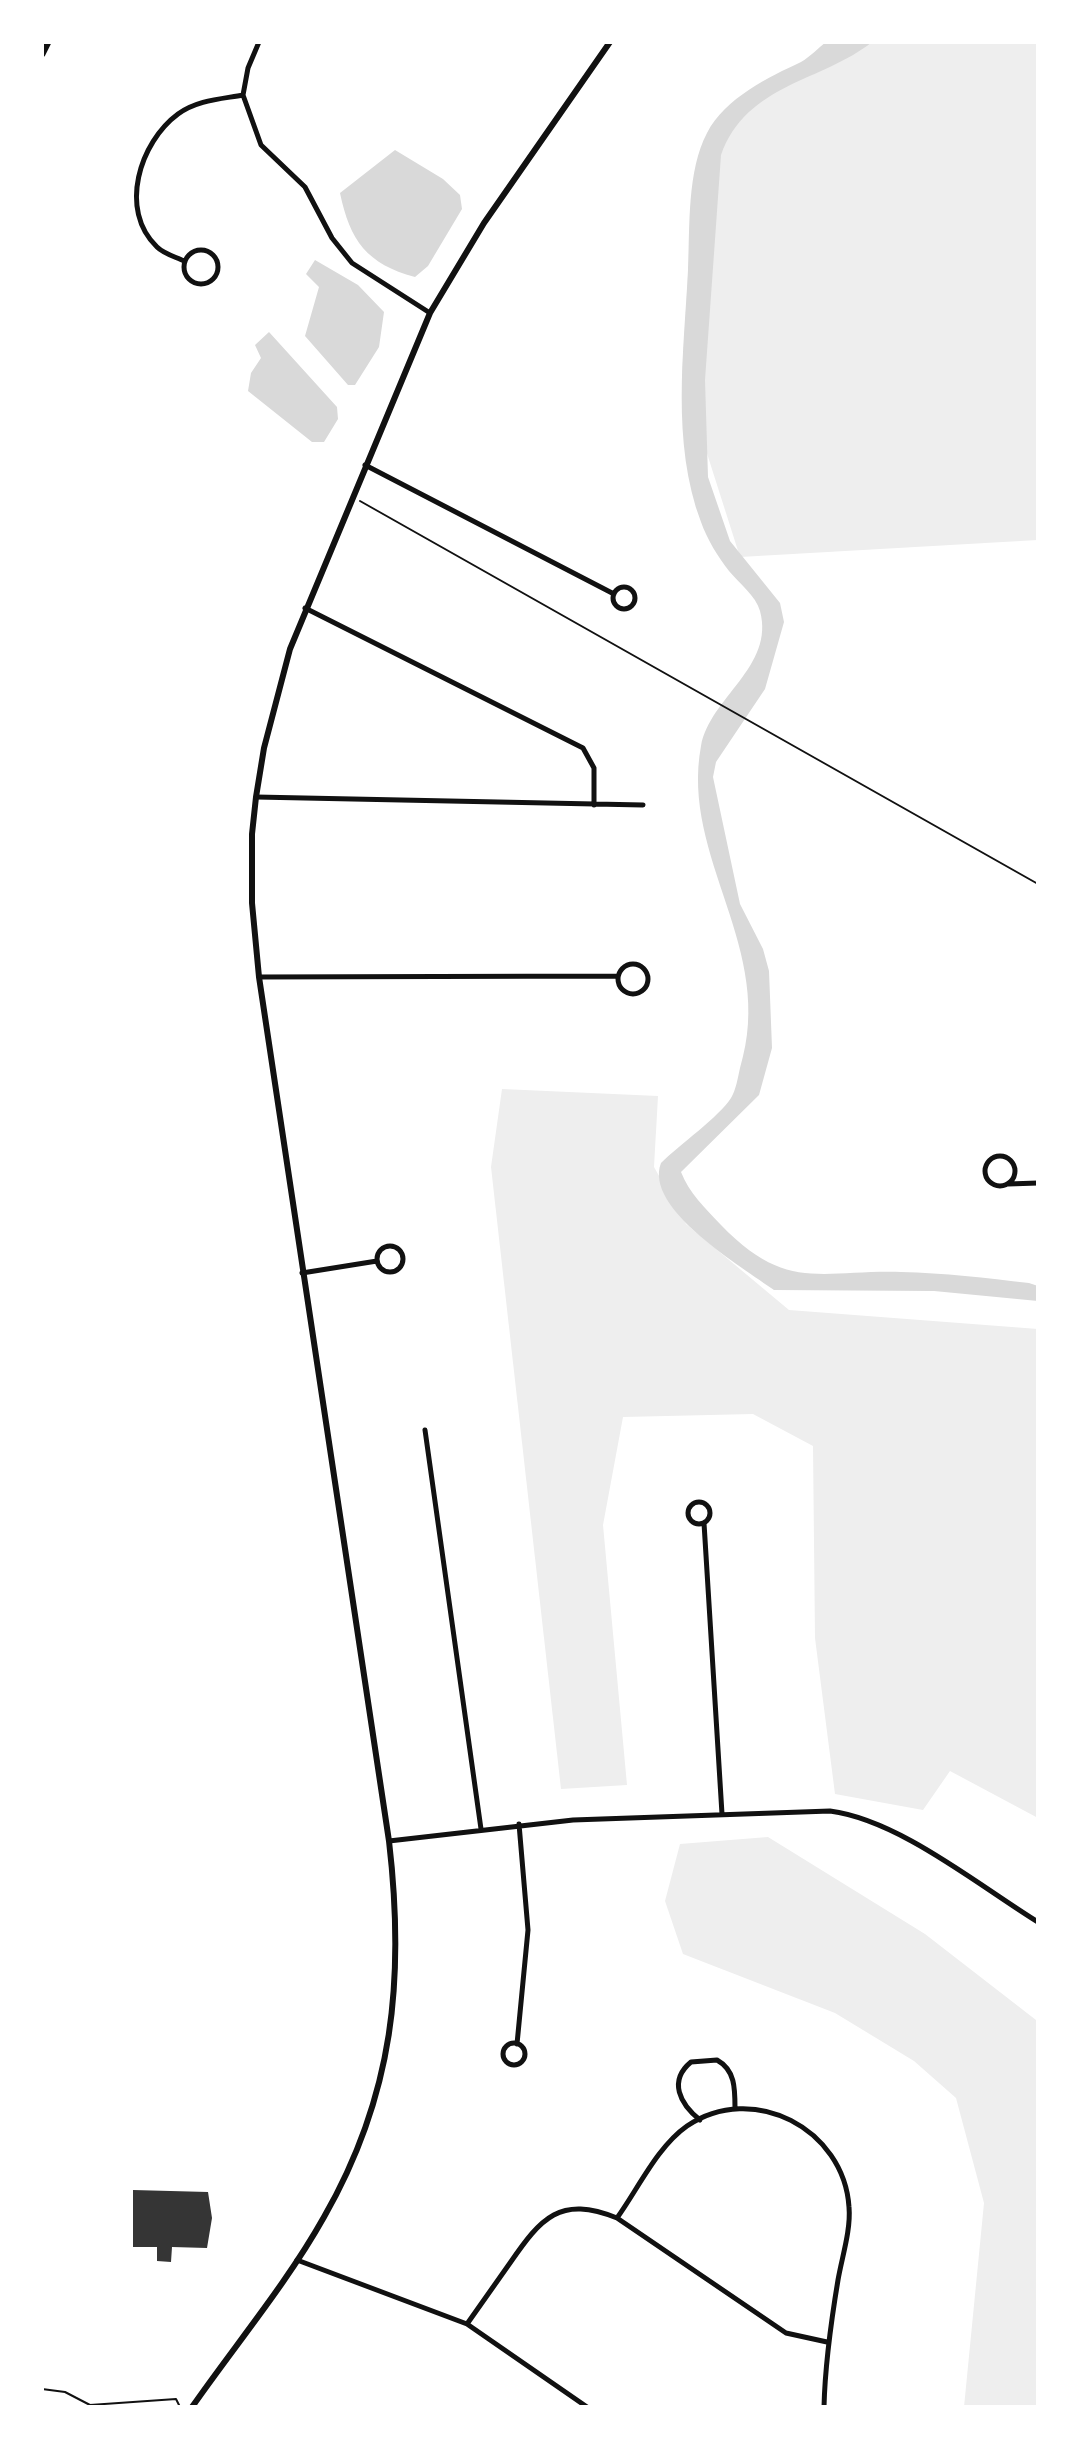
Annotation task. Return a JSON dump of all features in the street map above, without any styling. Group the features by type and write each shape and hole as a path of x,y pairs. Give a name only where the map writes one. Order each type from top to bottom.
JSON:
{"main road":[{"path":"42,54 48,42"}],"street":[{"path":"259,42 248,68 243,95 261,145 305,187 342,252 371,278 430,313"},
{"path":"192,2407 325,2216 349,2167 381,2080 398,1962 397,1910 389,1841 301,1273 259,977 251,860 256,797 283,670 305,608 430,313 484,223 610,42"},
{"path":"184,261 158,249 147,234 138,204 137,185 142,161 154,138 178,114 210,100 243,95"},
{"path":"194,251 208,252 215,258 217,272 209,283 195,284 185,275 184,261 194,251"},
{"path":"365,465 614,594"},
{"path":"626,587 632,590 635,600 628,608 621,608 614,601 614,594 626,587"},
{"path":"305,608 583,748 594,768 594,805"},
{"path":"256,797 643,805"},
{"path":"636,964 647,972 648,982 642,991 632,994 619,986 617,976 622,967 636,964"},
{"path":"259,977 617,976"},
{"path":"1008,1184 1015,1176 1012,1161 1003,1156 989,1160 984,1172 988,1180 1000,1186 1038,1183"},
{"path":"389,1246 397,1248 404,1258 402,1267 394,1272 381,1269 377,1261 382,1249 389,1246"},
{"path":"301,1273 377,1261"},
{"path":"425,1430 481,1829"},
{"path":"700,1501 710,1508 709,1519 704,1523 692,1522 688,1518 689,1506 694,1502 700,1501"},
{"path":"704,1523 722,1814"},
{"path":"389,1841 519,1824 830,1811 873,1820 1038,1922"},
{"path":"517,2044 528,1930 519,1824"},
{"path":"517,2044 525,2052 523,2059 515,2064 508,2063 504,2049 517,2044"},
{"path":"700,2120 683,2104 678,2088 680,2074 691,2062 717,2060 728,2068 734,2083 735,2108"},
{"path":"617,2218 668,2145 679,2133 700,2120 735,2108 782,2115 804,2127 829,2152 845,2182 849,2215 827,2342 824,2407"},
{"path":"467,2324 535,2227 545,2219 579,2208 617,2218 786,2333 827,2342"},
{"path":"296,2260 467,2324 587,2407"}],"path":[{"path":"352,497 1038,884"},
{"path":"42,2389 65,2392 90,2405 176,2399 180,2407"}],"shaded area":[{"path":"826,42 872,42 767,98 733,131 721,155 705,380 708,477 730,541 780,603 784,622 765,689 716,762 713,777 740,904 763,949 769,971 772,1048 759,1095 681,1172 693,1194 721,1225 744,1246 785,1269 825,1274 933,1273 1029,1283 1038,1286 1038,1301 934,1291 774,1290 720,1252 681,1218 659,1181 661,1163 731,1098 740,1068 748,1024 747,983 703,827 698,787 701,746 707,728 750,665 762,631 760,611 755,600 725,566 706,535 692,492 686,460 682,365 693,181 707,133 725,109 749,90 804,60"},
{"path":"833,42 1038,42 1038,540 740,557 682,375 692,209 714,124"},
{"path":"395,150 443,179 460,195 462,209 428,266 415,277 384,265 363,248 349,225 340,193"},
{"path":"315,260 358,285 384,312 379,347 355,385 348,385 305,336 319,287 306,274"},
{"path":"269,332 337,407 338,419 324,442 312,442 248,391 251,373 261,358 255,345"},
{"path":"502,1089 658,1096 654,1167 686,1224 789,1310 1038,1329 1038,1818 950,1771 923,1810 835,1794 815,1638 813,1446 753,1414 623,1417 603,1525 627,1785 561,1789 491,1167"},
{"path":"768,1837 925,1934 1036,2020 1038,2407 964,2407 984,2203 956,2098 914,2061 835,2013 683,1954 665,1901 680,1844"}],"building":[{"path":"133,2190 208,2192 212,2218 207,2248 172,2247 171,2262 157,2261 157,2247 133,2247"}]}
